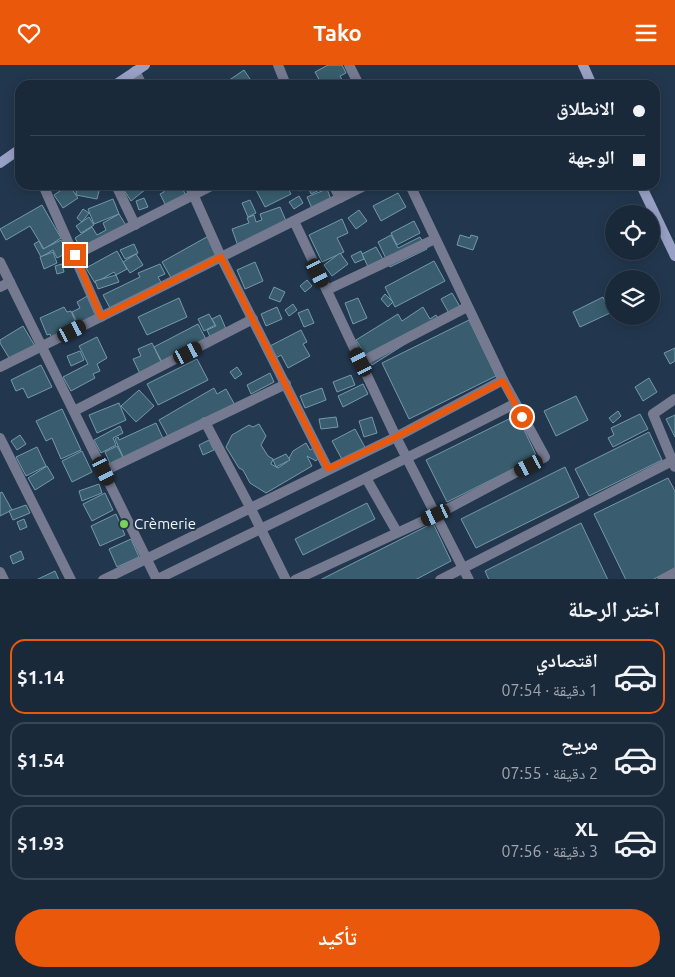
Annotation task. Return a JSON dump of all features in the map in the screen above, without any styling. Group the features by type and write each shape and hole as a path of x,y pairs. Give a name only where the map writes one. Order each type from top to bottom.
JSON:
{"main road":[{"path":"122,80 145,65"},
{"path":"583,65 590,80"},
{"path":"0,163 15,152"},
{"path":"643,190 675,256"}],"street":[{"path":"278,65 284,80"},
{"path":"349,65 356,80"},
{"path":"135,71 140,80"},
{"path":"45,190 101,317"},
{"path":"118,190 135,225"},
{"path":"192,190 221,257 328,469"},
{"path":"75,255 204,190"},
{"path":"336,190 340,198"},
{"path":"0,367 356,190"},
{"path":"295,579 436,515 545,457 503,381 412,190"},
{"path":"294,221 396,437 469,579"},
{"path":"327,291 435,239"},
{"path":"0,261 156,579 407,459 514,403"},
{"path":"0,287 10,282"},
{"path":"361,362 467,307"},
{"path":"74,411 253,319"},
{"path":"103,579 396,437 503,381"},
{"path":"104,471 286,384"},
{"path":"440,579 674,464 653,414 675,399"},
{"path":"205,422 286,579"},
{"path":"0,438 71,579"},
{"path":"366,478 398,532"},
{"path":"0,572 4,579"},
{"path":"662,579 675,573"}],"building":[{"path":"328,65 342,65 346,73 340,76 342,80 319,80 315,72"},
{"path":"244,70 251,80 229,80"},
{"path":"62,190 72,190 78,198 63,208 54,195"},
{"path":"76,190 99,190 97,199 76,195"},
{"path":"124,190 145,190 131,201"},
{"path":"163,190 183,190 186,196 166,206 160,194 164,192"},
{"path":"256,190 289,190 291,194 265,207"},
{"path":"309,190 320,190 311,194"},
{"path":"327,190 333,205 314,213 307,197"},
{"path":"398,193 406,207 381,221 373,206"},
{"path":"299,196 303,203 294,209 289,202"},
{"path":"144,198 148,207 139,210 136,201"},
{"path":"113,199 119,214 94,224 88,209"},
{"path":"250,200 256,213 248,217 242,203"},
{"path":"42,205 61,238 44,249 30,226 6,240 0,229"},
{"path":"280,207 289,228 238,246 232,229 249,223 247,218 254,215 256,222 262,220 260,214"},
{"path":"83,209 89,213 82,222 77,218"},
{"path":"359,210 367,221 356,229 348,218"},
{"path":"119,214 127,227 84,253 75,238 92,227 97,235 106,230 103,223"},
{"path":"89,217 94,225 81,233 76,226"},
{"path":"342,219 348,233 337,238 344,252 322,262 309,235"},
{"path":"414,221 420,233 397,245 391,233"},
{"path":"212,234 224,255 174,283 162,262"},
{"path":"391,235 398,248 420,237 427,249 390,267 378,242"},
{"path":"460,235 470,238 471,235 478,237 473,250 457,245"},
{"path":"61,240 67,253 57,258 53,250 41,257 34,244 39,241 43,249"},
{"path":"134,244 138,253 125,259 120,250"},
{"path":"376,247 384,261 369,269 362,254"},
{"path":"117,251 127,269 116,275 114,272 95,283 86,268"},
{"path":"361,251 364,259 355,263 351,256"},
{"path":"53,252 57,263 44,269 40,257"},
{"path":"340,253 348,264 332,276 324,265"},
{"path":"136,254 143,265 130,273 123,262"},
{"path":"434,261 445,281 395,307 385,287"},
{"path":"255,262 263,281 245,289 237,270"},
{"path":"62,264 64,272 57,274 55,266"},
{"path":"160,264 165,274 158,277 162,284 111,310 103,295 140,277 138,273"},
{"path":"116,275 119,282 98,289 95,281"},
{"path":"307,280 312,286 305,292 300,286"},
{"path":"274,287 285,292 280,302 269,298"},
{"path":"452,293 462,310 451,317 441,299"},
{"path":"385,294 393,302 388,307 381,299"},
{"path":"89,295 100,315 79,326 72,312 80,308 77,302"},
{"path":"603,297 605,302 605,315 580,327 573,312"},
{"path":"179,298 187,317 147,335 138,317"},
{"path":"358,298 367,318 353,324 345,303"},
{"path":"293,304 297,310 289,316 285,310"},
{"path":"64,307 67,312 71,311 79,330 53,341 50,334 47,335 40,318"},
{"path":"277,307 282,319 266,326 261,314"},
{"path":"423,307 430,319 436,315 440,322 372,365 356,340 398,314 402,321"},
{"path":"308,309 314,323 304,327 298,313"},
{"path":"209,314 215,325 204,331 198,319"},
{"path":"220,315 226,329 210,337 207,330 216,326 212,319"},
{"path":"469,320 496,376 409,419 382,363"},
{"path":"198,324 208,343 164,366 154,347"},
{"path":"23,326 35,346 11,361 0,340"},
{"path":"301,330 307,342 303,344 310,356 288,368 281,355 276,358 270,346"},
{"path":"97,337 107,358 97,364 100,371 93,374 95,378 71,391 63,377 88,364 79,346"},
{"path":"152,343 164,368 142,378 133,359 141,356 138,349"},
{"path":"675,348 675,361 670,364 664,353"},
{"path":"80,351 84,360 71,366 67,356"},
{"path":"197,359 208,380 158,405 147,384"},
{"path":"41,365 52,387 28,398 23,388 16,391 11,380"},
{"path":"237,367 242,374 235,379 230,372"},
{"path":"270,373 274,382 251,394 247,385"},
{"path":"351,375 355,385 337,392 333,382"},
{"path":"649,378 657,392 643,401 635,387"},
{"path":"363,384 368,394 343,407 338,396"},
{"path":"214,388 217,394 226,389 236,407 171,442 159,420"},
{"path":"322,388 326,400 305,408 300,396"},
{"path":"139,390 154,406 136,422 121,406"},
{"path":"576,396 588,420 556,436 544,411"},
{"path":"119,403 126,420 97,433 89,415"},
{"path":"62,409 81,450 61,459 52,438 46,441 36,421"},
{"path":"618,411 621,416 613,423 609,418"},
{"path":"640,414 648,429 613,447 608,438 614,435 611,428"},
{"path":"517,415 537,457 447,502 426,460"},
{"path":"675,415 675,437 666,419"},
{"path":"336,417 338,427 321,429 319,419"},
{"path":"372,417 377,433 364,437 359,421"},
{"path":"156,423 165,443 125,461 115,439 118,437 119,440"},
{"path":"259,424 266,436 261,445 268,456 273,459 271,464 278,468 287,462 293,451 306,443 310,450 315,447 320,455 316,461 307,456 312,466 266,493 250,483 226,447 232,435 249,425 253,427"},
{"path":"120,426 123,433 113,438 116,445 101,453 94,440"},
{"path":"355,429 367,451 344,463 332,441"},
{"path":"649,432 662,460 589,496 575,469"},
{"path":"20,435 26,444 17,450 11,441"},
{"path":"209,440 214,450 203,455 199,445"},
{"path":"117,446 125,461 112,468 105,452"},
{"path":"37,447 46,466 26,476 16,457"},
{"path":"82,451 92,472 72,482 62,461"},
{"path":"286,454 290,460 276,467 273,460"},
{"path":"47,466 54,478 35,490 28,478"},
{"path":"565,467 579,497 476,548 461,519"},
{"path":"668,478 675,491 675,568 654,579 626,579 594,514"},
{"path":"99,484 102,493 82,501 79,491"},
{"path":"2,492 12,510 0,516 0,493"},
{"path":"105,493 113,510 92,521 83,504"},
{"path":"367,503 375,519 303,555 295,539"},
{"path":"26,505 30,513 13,520 9,511"},
{"path":"116,514 125,535 100,546 91,526"},
{"path":"24,519 27,527 20,530 17,522"},
{"path":"433,523 451,561 417,579 322,579"},
{"path":"581,523 608,579 489,579 485,571"},
{"path":"131,539 139,557 117,567 109,549"},
{"path":"21,551 24,559 13,564 10,556"},
{"path":"55,571 59,579 38,579"}],"place":[{"name":"Crèmerie","path":"124,524"}],"route":[{"path":"75,255 101,317 221,257 328,469 396,437 503,381 522,417"}]}
